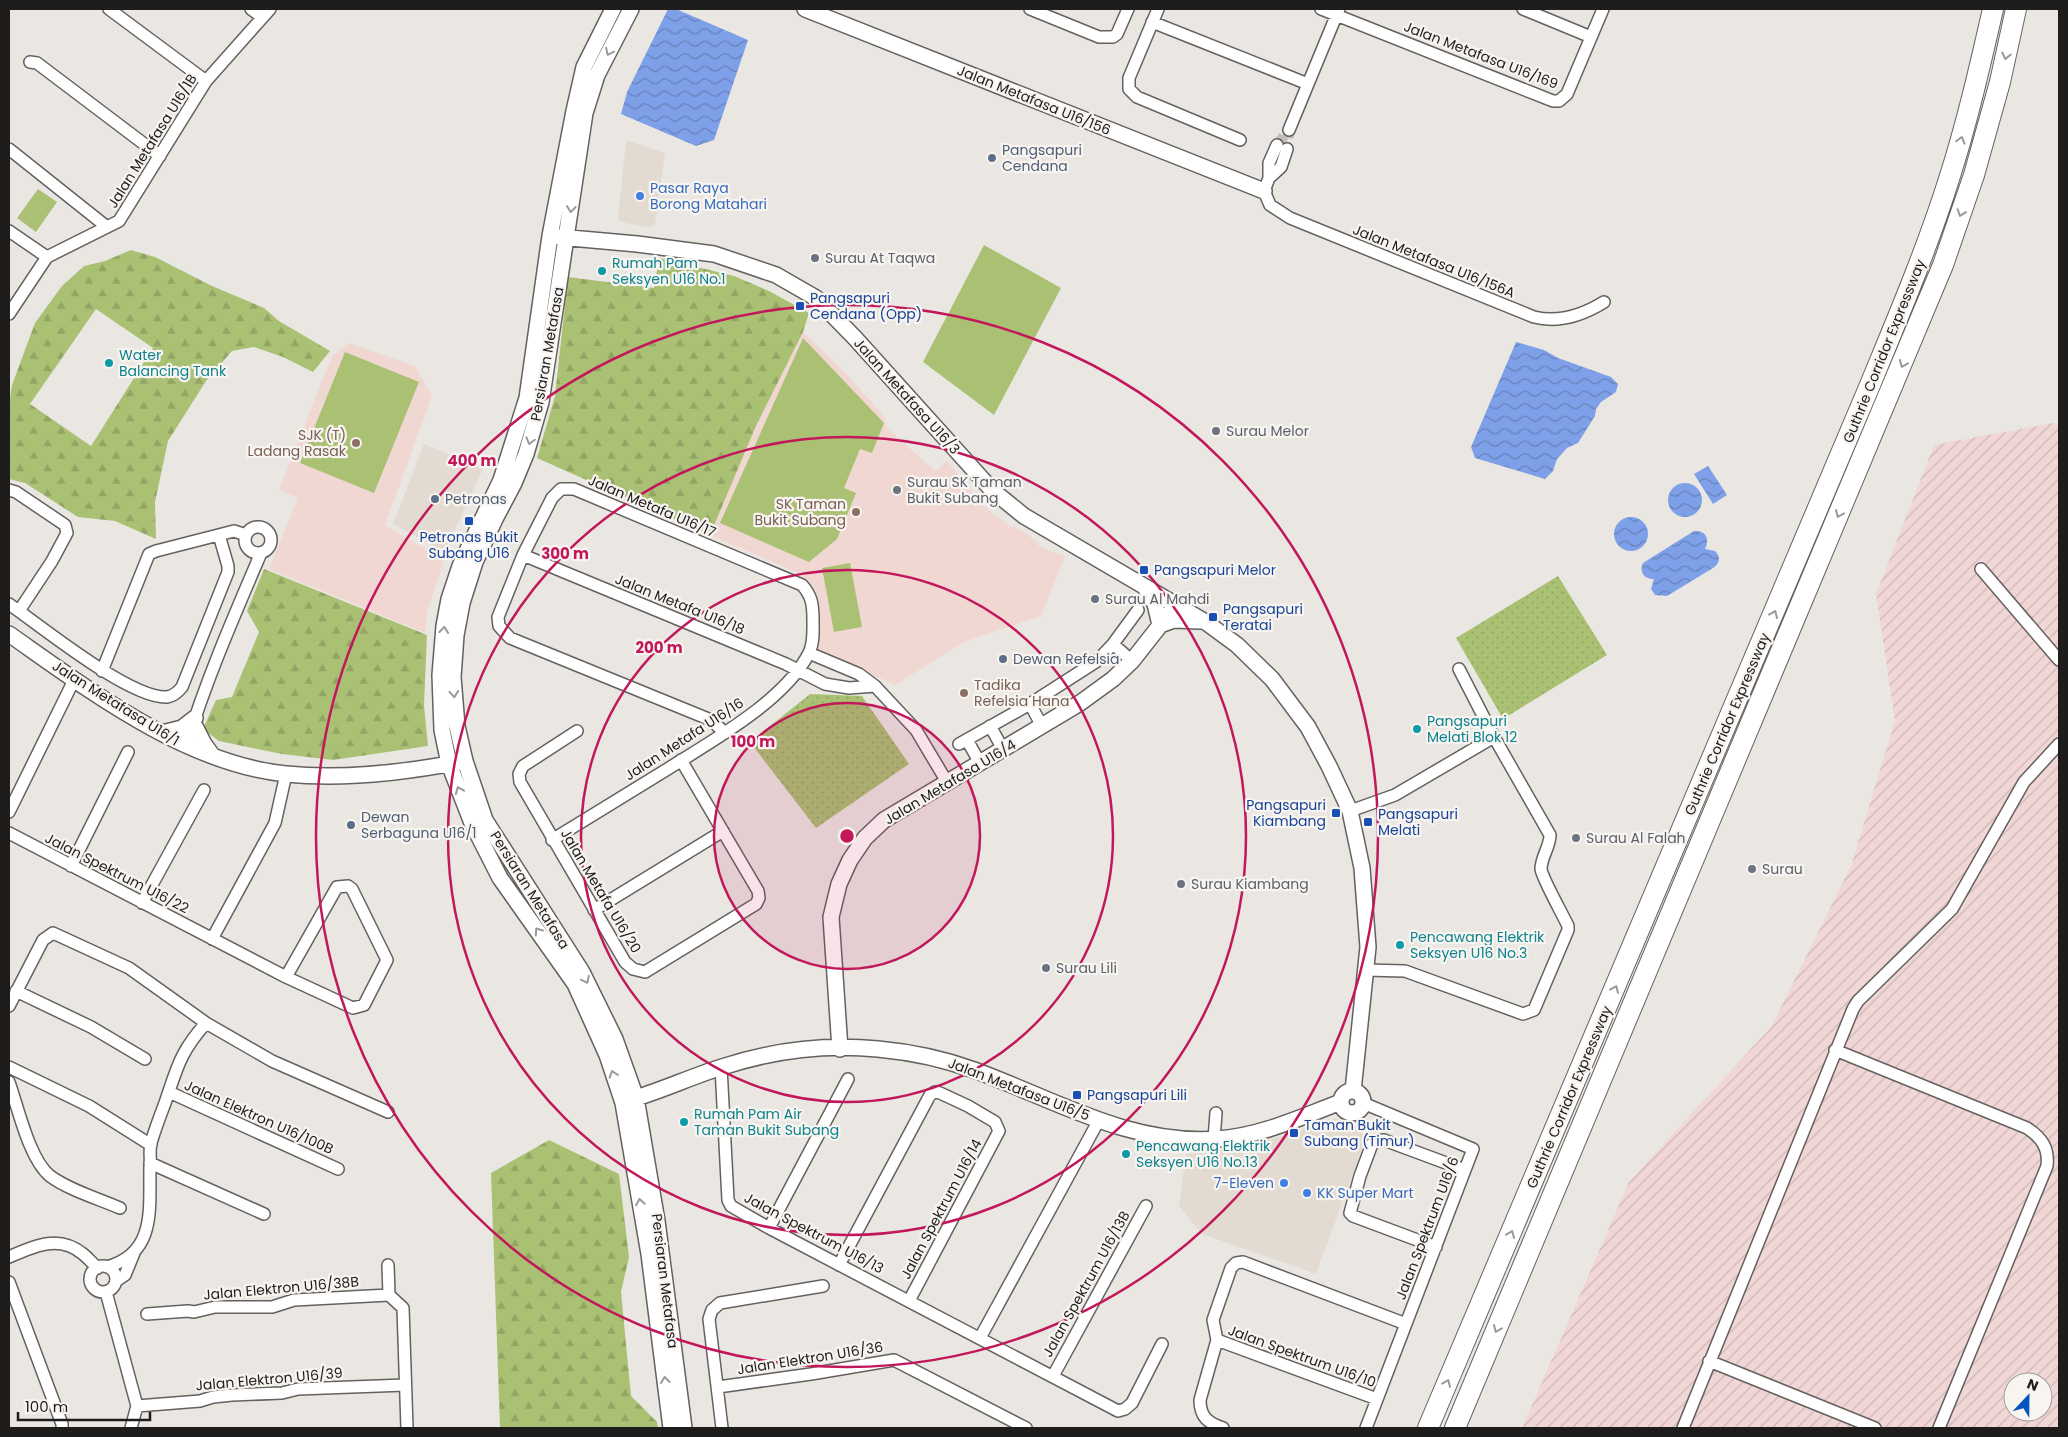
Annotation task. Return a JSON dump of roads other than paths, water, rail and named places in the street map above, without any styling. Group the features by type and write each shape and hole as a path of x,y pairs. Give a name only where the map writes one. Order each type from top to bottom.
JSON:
{"highway":[{"name":"Guthrie Corridor Expressway","path":"1428,1428 1870,386 1918,266 1950,179 1972,101 1993,9"},
{"name":"Guthrie Corridor Expressway","path":"1455,1428 1943,265 1974,175 2000,82 2016,9"}],"street":[{"path":"110,9 206,81"},
{"path":"251,9 266,13"},
{"name":"Persiaran Metafasa","path":"613,9 584,67 550,236 528,398 501,480 460,566 449,599 444,626 440,675 442,730 449,764 472,823 500,878 575,984 607,1055 626,1121 649,1254 671,1428"},
{"name":"Persiaran Metafasa","path":"631,9 597,75 585,113 541,402 526,454 514,483 475,562 462,603 456,634 453,677 457,726 465,761 485,820 582,972 615,1039 636,1098 642,1124 657,1221 684,1428"},
{"name":"Jalan Metafasa U16/156","path":"805,9 831,14 1266,185"},
{"path":"1030,9 1099,37 1113,37 1120,29 1128,9"},
{"path":"1158,9 1129,78 1129,89 1137,97 1240,140"},
{"name":"Jalan Metafasa U16/169","path":"1321,9 1338,12 1546,99 1559,101 1567,94 1591,37"},
{"path":"1523,9 1591,37 1603,9"},
{"path":"1289,130 1338,12"},
{"name":"Jalan Metafasa U16/1B","path":"9,314 47,257 119,221 206,81 266,13"},
{"path":"1152,22 1308,84"},
{"path":"30,62 38,63 160,156"},
{"path":"1266,185 1269,162 1282,147"},
{"path":"9,149 107,227"},
{"name":"Jalan Metafasa U16/156A","path":"1266,185 1270,205 1290,218 1534,317 1543,320 1562,318 1592,309 1604,302"},
{"path":"9,231 47,257"},
{"name":"Jalan Metafasa U16/3","path":"550,236 637,244 714,254 776,275 816,298 855,338 992,490 1024,516 1203,621 1237,645 1272,679 1308,727 1329,766 1350,811 1362,868 1368,947 1353,1091"},
{"name":"Jalan Metafa U16/17","path":"725,733 711,720 510,638 499,626 498,617 523,555 552,498 561,490 574,489 802,585"},
{"path":"9,490 16,492 65,525 67,532 52,561 19,611"},
{"path":"258,526 269,531 272,543 268,550 260,553 252,552 246,547 246,535 251,529 258,526"},
{"path":"102,671 149,554 156,550 234,531 246,535"},
{"path":"9,604 102,671 125,683 157,696 166,697 178,692 228,572 219,535"},
{"path":"186,746 194,720 260,553"},
{"name":"Jalan Metafa U16/18","path":"523,555 798,670 825,684 849,688 875,686"},
{"path":"1981,569 2059,660"},
{"name":"Jalan Metafa U16/16","path":"552,840 725,733 781,689 798,670 809,653 812,641 813,603 809,593 802,585"},
{"path":"1143,586 1155,604 1160,625 1174,620 1203,621"},
{"name":"Jalan Metafasa U16/4","path":"840,1048 831,917 839,884 850,860 865,838 884,820 1080,703 1113,679 1132,661 1176,604"},
{"name":"Jalan Metafasa U16/4","path":"980,763 963,742 1030,704 1097,661 1113,644 1138,610"},
{"name":"Jalan Metafasa U16/1","path":"9,634 74,680 162,733 186,746 250,768 286,774 359,777 465,761"},
{"path":"1113,644 1132,661"},
{"path":"809,653 859,674 875,686 916,730 947,782"},
{"path":"825,684 832,663"},
{"path":"1366,970 1405,971 1523,1014 1534,1010 1568,930 1568,926 1542,872 1543,857 1550,835 1494,737 1459,669"},
{"path":"9,812 74,680"},
{"path":"1030,704 1042,726"},
{"path":"162,733 182,728 194,720"},
{"path":"194,720 204,744 212,755"},
{"path":"990,726 1003,749"},
{"name":"Jalan Metafa U16/20","path":"577,731 523,766 519,774 520,782 552,840 625,962 633,969 644,972 747,910 756,904 759,898 758,891 682,760"},
{"path":"1350,811 1395,795 1494,737"},
{"path":"1683,1428 1835,1050 1858,1001 1952,909 2024,782 2059,744"},
{"path":"71,866 128,752"},
{"path":"212,939 276,824 286,774"},
{"path":"142,903 204,790"},
{"path":"594,910 723,831"},
{"name":"Jalan Spektrum U16/22","path":"9,833 286,977 353,1008 364,1005 386,960 352,889 348,886 337,887 286,977"},
{"path":"9,1006 43,940 48,935 57,935 129,968 206,1023 272,1062 388,1112"},
{"path":"16,991 91,1027 145,1059"},
{"path":"116,1280 125,1275 147,1229 151,1145 179,1059 190,1040 206,1023"},
{"name":"Jalan Metafasa U16/5","path":"636,1098 657,1092 721,1067 780,1052 840,1048 877,1049 947,1061 1138,1134 1175,1139 1214,1139 1257,1133 1341,1102"},
{"path":"1835,1050 2027,1128 2038,1135 2045,1144 2048,1155 2047,1166 1939,1428"},
{"path":"9,1067 89,1106 151,1145"},
{"name":"Jalan Spektrum U16/13","path":"721,1067 728,1200 731,1206 769,1228 1118,1411 1126,1409 1132,1403 1162,1344"},
{"path":"769,1228 848,1079"},
{"path":"630,1080 642,1087 657,1092 650,1102 642,1124"},
{"path":"9,1082 30,1144 41,1167 58,1181 120,1208"},
{"path":"1353,1091 1361,1095 1363,1103 1359,1111 1351,1114 1343,1110 1341,1102 1345,1094 1353,1091"},
{"name":"Jalan Elektron U16/100B","path":"168,1092 338,1169"},
{"name":"Jalan Spektrum U16/14","path":"839,1265 930,1095 935,1092 940,1093 968,1106 995,1122 999,1131 909,1301"},
{"path":"626,1121 628,1109 636,1098"},
{"name":"Jalan Spektrum U16/6","path":"1363,1103 1473,1149 1366,1428"},
{"path":"1214,1139 1216,1113"},
{"path":"980,1338 1098,1120"},
{"path":"1436,1248 1353,1216 1350,1213 1350,1209 1360,1176 1372,1144 1384,1140 1465,1170"},
{"path":"150,1163 264,1214"},
{"name":"Jalan Spektrum U16/13B","path":"1053,1376 1146,1206"},
{"path":"9,1258 31,1248 62,1243 102,1267 115,1273 116,1280 113,1288 106,1292 94,1288 90,1281 92,1273 102,1267 120,1263 134,1253"},
{"path":"1223,1428 1210,1424 1204,1418 1200,1410 1200,1400 1217,1340 1214,1320 1231,1268 1236,1263 1243,1262 1406,1324"},
{"path":"388,1265 389,1295 403,1308 406,1428"},
{"path":"9,1282 62,1428"},
{"path":"722,1428 709,1319 712,1310 720,1304 823,1286"},
{"path":"106,1292 137,1406 131,1428"},
{"name":"Jalan Elektron U16/38B","path":"147,1314 194,1312 215,1307 272,1307 294,1300 389,1295"},
{"name":"Jalan Spektrum U16/10","path":"1217,1340 1377,1399"},
{"name":"Jalan Elektron U16/36","path":"718,1387 894,1360 1011,1425 1026,1428"},
{"path":"1710,1361 1875,1428"},
{"name":"Jalan Elektron U16/39","path":"137,1406 200,1401 213,1397 232,1395 282,1393 298,1389 404,1385"}],"water":[{"path":"668,9 676,9 748,40 714,140 696,146 621,114 627,92"},
{"path":"1516,342 1544,350 1558,358 1611,377 1618,384 1616,392 1601,402 1596,409 1595,416 1578,443 1567,448 1557,459 1553,471 1545,479 1475,458 1471,447"},
{"path":"1708,466 1727,495 1713,504 1694,474"},
{"path":"1685,483 1692,484 1697,488 1701,493 1701,507 1697,512 1692,516 1685,517 1678,516 1673,512 1669,507 1668,500 1669,493 1673,488 1678,484"},
{"path":"1631,517 1638,518 1643,522 1647,527 1647,541 1643,546 1638,550 1631,551 1624,550 1619,546 1615,541 1614,534 1615,527 1619,522 1624,518"},
{"path":"1694,531 1701,532 1706,536 1705,549 1717,553 1719,560 1717,564 1667,596 1655,595 1651,589 1654,579 1648,578 1643,574 1643,563"}],"tunnel":[{"path":"1277,145 1289,130 1287,149"}],"place":[{"name":"Pangsapuri Cendana","path":"992,158"},
{"name":"Pasar Raya Borong Matahari","path":"640,196"},
{"name":"Surau At Taqwa","path":"815,258"},
{"name":"Rumah Pam Seksyen U16 No.1","path":"602,271"},
{"name":"Pangsapuri Cendana (Opp)","path":"800,306"},
{"name":"Water Balancing Tank","path":"109,363"},
{"name":"Surau Melor","path":"1216,431"},
{"name":"SJK (T) Ladang Rasak","path":"356,443"},
{"name":"Surau SK Taman Bukit Subang","path":"897,490"},
{"name":"Petronas","path":"435,499"},
{"name":"SK Taman Bukit Subang","path":"856,512"},
{"name":"Petronas Bukit Subang U16","path":"469,521"},
{"name":"Pangsapuri Melor","path":"1144,570"},
{"name":"Surau Al Mahdi","path":"1095,599"},
{"name":"Pangsapuri Teratai","path":"1213,617"},
{"name":"Dewan Refelsia","path":"1003,659"},
{"name":"Tadika Refelsia Hana","path":"964,693"},
{"name":"Pangsapuri Melati Blok 12","path":"1417,729"},
{"name":"Pangsapuri Kiambang","path":"1336,813"},
{"name":"Pangsapuri Melati","path":"1368,822"},
{"name":"Dewan Serbaguna U16/1","path":"351,825"},
{"name":"Surau Al Falah","path":"1576,838"},
{"name":"Surau","path":"1752,869"},
{"name":"Surau Kiambang","path":"1181,884"},
{"name":"Pencawang Elektrik Seksyen U16 No.3","path":"1400,945"},
{"name":"Surau Lili","path":"1046,968"},
{"name":"Pangsapuri Lili","path":"1077,1095"},
{"name":"Rumah Pam Air Taman Bukit Subang","path":"684,1122"},
{"name":"Taman Bukit Subang (Timur)","path":"1294,1133"},
{"name":"Pencawang Elektrik Seksyen U16 No.13","path":"1126,1154"},
{"name":"7-Eleven","path":"1284,1183"},
{"name":"KK Super Mart","path":"1307,1193"}]}
